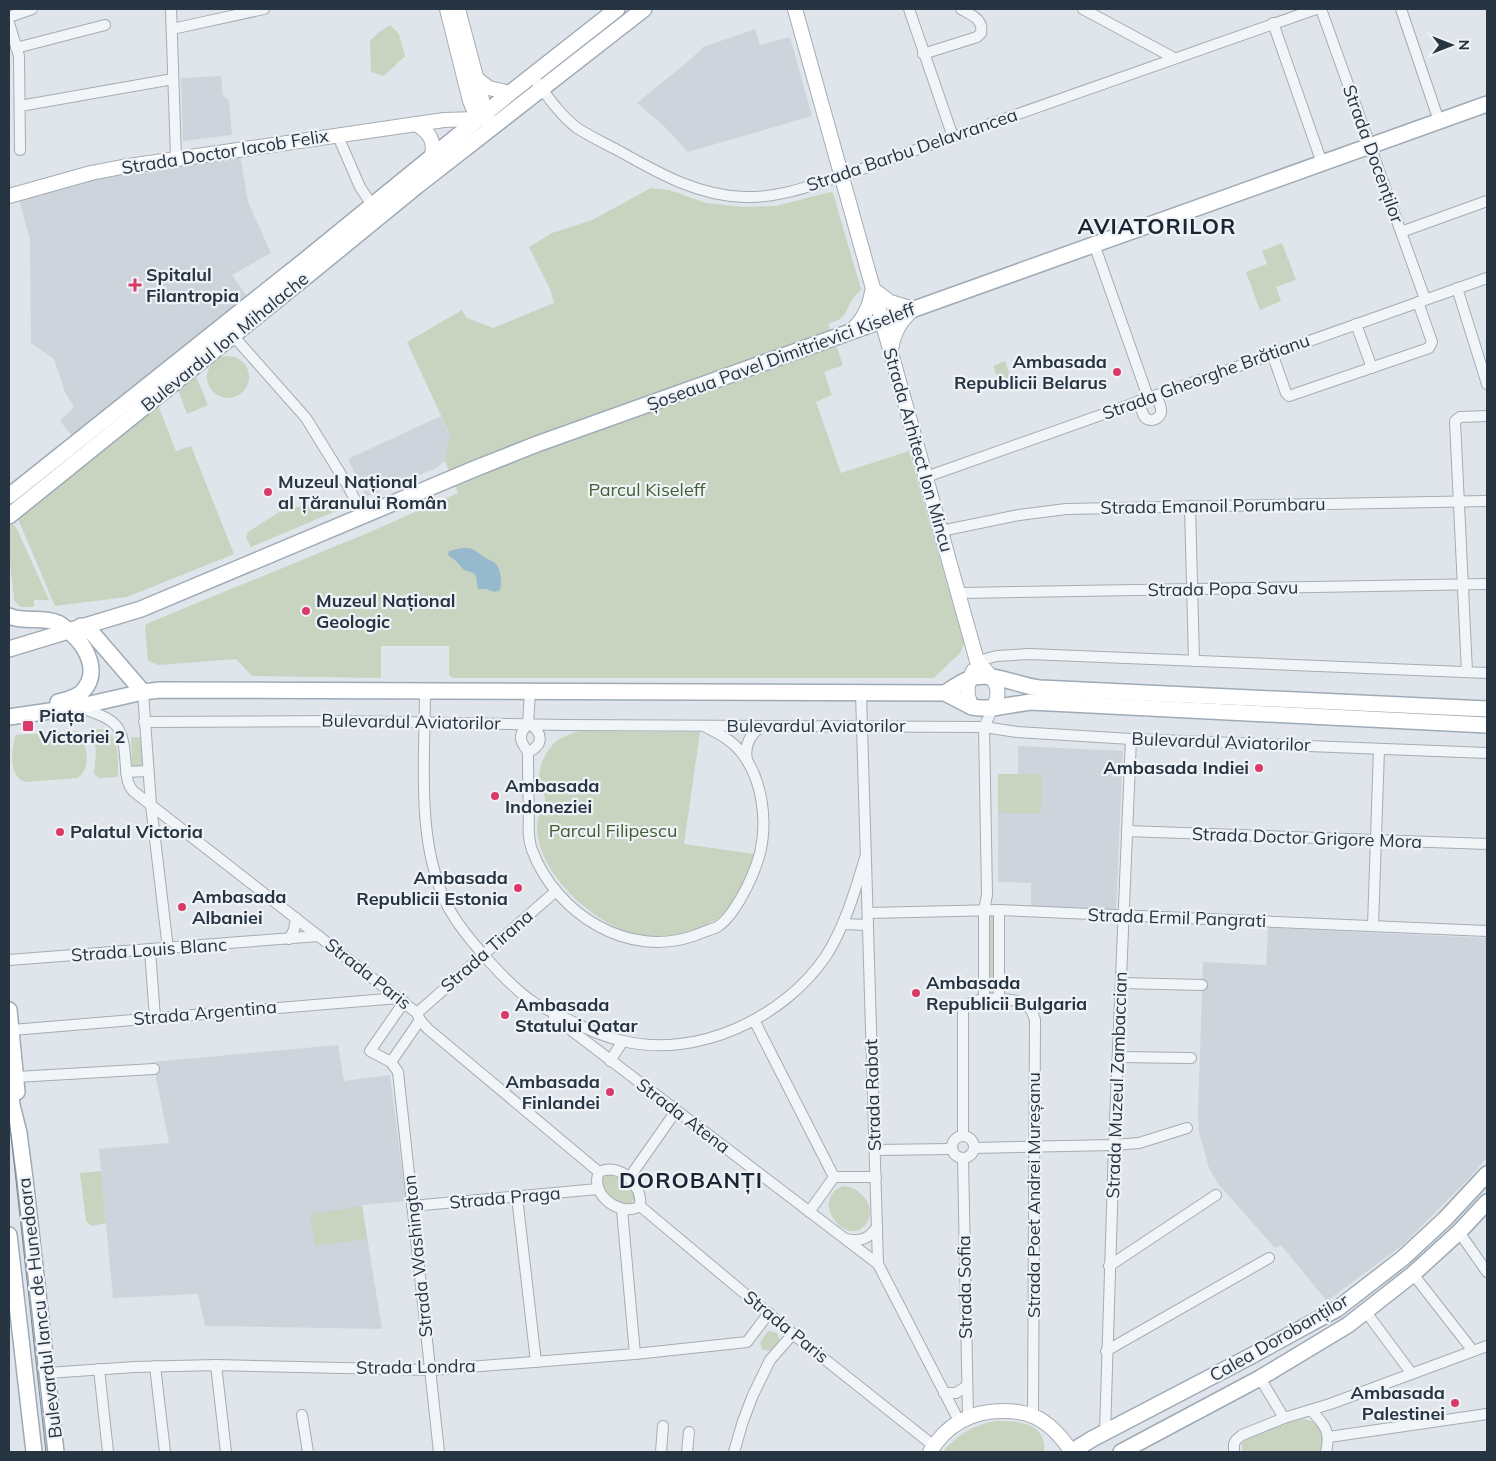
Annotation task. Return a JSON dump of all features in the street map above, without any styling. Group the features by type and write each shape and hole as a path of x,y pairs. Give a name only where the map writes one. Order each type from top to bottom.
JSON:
{"main road":[{"path":"446,9 479,113"},
{"path":"458,9 477,79 479,113"},
{"name":"Bulevardul Ion Mihalache","path":"9,496 15,486 228,330 313,271 436,161 479,113 510,93 618,9"},
{"name":"Bulevardul Ion Mihalache","path":"479,113 507,116 644,9"},
{"name":"Strada Arhitect Ion Mincu","path":"795,9 977,661 998,687 998,697 993,708"},
{"path":"477,79 489,88 510,93"},
{"name":"Șoseaua Pavel Dimitrievici Kiseleff","path":"9,649 141,608 474,468 537,444 1487,104"},
{"name":"Strada Doctor Iacob Felix","path":"9,196 91,173 176,158 444,120 479,113"},
{"path":"416,124 431,137 436,161"},
{"name":"Bulevardul Ion Mihalache","path":"9,516 372,205 436,161"},
{"path":"850,332 866,314 872,289 890,302 914,309"},
{"path":"891,352 897,327 914,309"},
{"path":"9,616 54,622 93,634 143,692"},
{"path":"16,716 75,697 86,687 91,675 89,656 74,628"},
{"path":"972,707 967,691 977,661"},
{"path":"945,693 970,678 991,676 1027,687 1050,689 1487,709"},
{"name":"Bulevardul Aviatorilor","path":"16,716 77,707 143,692 167,690 945,693"},
{"path":"945,693 972,707 993,708"},
{"name":"Bulevardul Aviatorilor","path":"993,708 1027,703 1051,703 1487,725"},
{"name":"Bulevardul Iancu de Hunedoara","path":"9,1010 12,1030 12,1105 19,1133 56,1452"},
{"name":"Calea Dorobanților","path":"1069,1452 1337,1309 1403,1258 1445,1219 1487,1174"},
{"name":"Calea Dorobanților","path":"1120,1452 1260,1378 1335,1334 1413,1274 1459,1232 1487,1202"},
{"name":"Bulevardul Iancu de Hunedoara","path":"9,1234 34,1452"},
{"path":"932,1449 947,1431 963,1419 999,1410 1016,1411 1033,1416 1045,1423 1054,1430 1069,1452"}],"street":[{"path":"9,17 32,9"},
{"path":"171,9 176,158"},
{"path":"172,29 264,9"},
{"path":"909,9 952,137"},
{"path":"923,54 981,33 981,23 978,19 961,9"},
{"path":"1083,9 1174,58"},
{"name":"Strada Barbu Delavrancea","path":"532,76 560,111 578,128 662,174 702,191 717,195 747,198 801,189 842,176 1316,9"},
{"name":"Strada Docenților","path":"1321,9 1401,232 1422,300 1432,342 1431,346 1372,368"},
{"path":"1401,9 1439,121"},
{"path":"9,23 19,56 20,150"},
{"path":"1272,23 1322,163"},
{"path":"16,48 106,26"},
{"path":"20,106 173,79"},
{"path":"337,134 364,195 372,205"},
{"path":"1401,232 1487,201"},
{"path":"1094,244 1147,398"},
{"name":"Strada Gheorghe Brătianu","path":"926,477 1487,278"},
{"path":"1457,288 1487,384"},
{"path":"1272,354 1286,393 1289,396 1372,368 1356,324"},
{"path":"228,330 306,418 351,492 363,516"},
{"path":"1466,672 1456,420 1460,417 1487,416"},
{"name":"Strada Emanoil Porumbaru","path":"941,531 1009,516 1066,509 1487,501"},
{"path":"1190,506 1194,661"},
{"name":"Strada Popa Savu","path":"958,593 1487,584"},
{"path":"977,661 996,656 1029,654 1487,673"},
{"path":"425,691 425,809 431,855 438,881 450,910 457,922 483,954 513,986 535,1003 585,1028 622,1041 653,1045 696,1042 721,1035 754,1020 785,998 815,970 826,956 843,924 865,858"},
{"path":"530,691 528,724 523,730 521,738 528,752 531,848 539,865 556,891 574,910 603,929 626,938 648,942 670,942 717,927 733,911 749,884 760,853 763,815 759,790 752,769 735,745 702,725"},
{"path":"143,692 151,806 168,948"},
{"name":"Strada Rabat","path":"861,693 878,1264"},
{"path":"77,707 107,718 119,729 125,745 126,772 148,771"},
{"path":"972,707 984,727"},
{"path":"963,1136 963,1014 966,1007 970,1004 984,999 984,910 987,895 984,727 993,708"},
{"name":"Bulevardul Aviatorilor","path":"144,722 251,720 984,727 1017,732 1131,738 1487,753"},
{"path":"528,724 536,728 540,737 537,747 528,752"},
{"path":"539,742 550,731 565,724"},
{"path":"746,760 751,735 762,726"},
{"name":"Strada Muzeul Zambaccian","path":"1105,1432 1106,1351 1131,738"},
{"path":"1373,926 1379,749"},
{"name":"Strada Paris","path":"126,772 132,791 402,1000 419,1016 428,1029 599,1172"},
{"name":"Strada Doctor Grigore Mora","path":"1127,831 1487,844"},
{"name":"Strada Tirana","path":"419,1016 483,954 556,891"},
{"path":"987,895 992,904 999,910 999,999"},
{"name":"Strada Ermil Pangrati","path":"868,913 999,910 1487,931"},
{"path":"289,939 294,930 296,918"},
{"path":"843,924 868,925"},
{"name":"Strada Louis Blanc","path":"9,960 319,936"},
{"path":"150,950 155,1018"},
{"path":"1121,983 1202,985"},
{"name":"Strada Poet Andrei Mureșanu","path":"984,999 1009,999 1023,1003 1033,1012 1034,1020 1033,1416"},
{"path":"402,1000 370,1051 391,1062 419,1016"},
{"name":"Strada Argentina","path":"12,1030 402,1000"},
{"name":"Strada Atena","path":"535,1003 878,1264"},
{"path":"754,1020 834,1177"},
{"path":"610,1061 622,1041"},
{"path":"1118,1057 1191,1058"},
{"name":"Strada Washington","path":"391,1062 398,1072 439,1452"},
{"path":"11,1079 154,1069"},
{"path":"629,1178 676,1110"},
{"path":"974,1148 1139,1143 1187,1128"},
{"path":"963,1136 972,1141 974,1148 969,1156 963,1158 957,1156 952,1149 954,1140 963,1136"},
{"path":"875,1150 952,1149"},
{"name":"Strada Sofia","path":"963,1158 967,1386 963,1419"},
{"path":"603,1170 615,1170 629,1178 640,1194 640,1206 632,1210 622,1210 602,1196 598,1189 596,1178 599,1172 603,1170"},
{"path":"834,1177 876,1177"},
{"path":"809,1212 834,1177"},
{"name":"Strada Praga","path":"412,1206 598,1189"},
{"path":"1110,1266 1216,1195"},
{"path":"517,1197 536,1362"},
{"name":"Strada Paris","path":"640,1206 932,1449"},
{"path":"622,1210 635,1354"},
{"path":"843,1238 862,1240 873,1234 877,1227"},
{"path":"1459,1232 1487,1272"},
{"path":"1106,1351 1269,1258"},
{"path":"878,1264 944,1393 963,1419"},
{"path":"1413,1274 1473,1351"},
{"path":"1366,1312 1412,1374"},
{"name":"Strada Londra","path":"47,1373 216,1364 430,1370 635,1354 747,1342 769,1313"},
{"path":"734,1452 752,1396 770,1360 794,1334"},
{"path":"1234,1452 1234,1444 1242,1435 1284,1418 1487,1346"},
{"path":"216,1364 226,1452"},
{"path":"155,1366 165,1452"},
{"path":"99,1369 108,1452"},
{"path":"1260,1378 1284,1418"},
{"path":"944,1393 956,1393 967,1386"},
{"path":"1311,1410 1321,1421 1329,1437 1326,1452"},
{"path":"1329,1437 1487,1414"},
{"path":"302,1415 308,1452"},
{"path":"661,1452 663,1426"},
{"path":"688,1452 689,1432"}],"shaded area":[{"path":"755,29 760,45 790,37 812,116 688,152 663,125 637,103 703,47"},
{"path":"221,76 223,95 229,101 232,135 183,141 181,78"},
{"name":"Spitalul Filantropia","path":"240,154 248,202 271,253 232,275 247,296 72,436 60,421 74,407 65,392 54,359 31,343 30,240 19,199 93,177"},
{"path":"441,416 450,436 445,461 436,468 366,497 348,459"},
{"path":"1018,746 1123,751 1116,909 1031,907 1031,883 998,882 998,774 1018,774"},
{"path":"1268,928 1487,938 1487,1157 1473,1174 1404,1244 1327,1301 1281,1245 1275,1248 1219,1185 1209,1168 1199,1132 1203,962 1266,965"},
{"path":"338,1045 344,1081 390,1075 406,1201 362,1205 382,1329 205,1326 198,1294 113,1298 99,1149 169,1143 153,1062"}],"green space":[{"path":"390,25 399,34 405,56 384,76 371,72 370,41"},
{"name":"Parcul Kiseleff","path":"651,188 669,190 706,203 743,207 776,206 830,192 833,193 861,289 851,301 845,314 840,319 828,324 843,365 824,372 832,395 816,402 841,473 909,451 964,643 961,652 934,678 453,678 449,675 449,646 381,646 381,678 252,676 236,659 159,665 148,661 146,624 370,532 458,493 445,461 450,435 407,342 462,310 467,318 493,328 554,303 550,289 529,247 552,233 592,220"},
{"path":"1282,243 1296,280 1276,287 1281,301 1260,310 1246,272 1267,264 1262,251"},
{"path":"228,356 243,362 249,377 243,392 228,398 213,392 207,377 213,362"},
{"path":"1005,361 1012,381 1000,385 993,366"},
{"path":"196,376 208,405 187,414 178,390"},
{"path":"158,405 176,451 191,446 234,554 127,597 55,606 18,519"},
{"path":"328,499 346,507 251,547 246,538 248,532 279,512"},
{"path":"14,525 17,529 49,600 34,600 34,607 21,607 14,599 9,554 9,526"},
{"path":"103,729 109,732 115,742 118,755 117,777 99,778 94,774 96,750 90,731"},
{"path":"79,731 86,749 87,762 82,774 77,778 26,782 16,775 12,755 16,735"},
{"name":"Parcul Filipescu","path":"579,731 700,732 684,844 754,854 740,893 727,912 697,929 672,935 648,937 622,930 606,922 590,911 562,885 551,870 538,838 537,821 545,803 539,772 546,754 554,744 560,739"},
{"path":"131,737 142,737 145,767 132,768"},
{"path":"998,774 1042,774 1041,813 998,813"},
{"path":"991,915 994,918 995,993 991,996 988,993 988,918"},
{"path":"101,1171 106,1223 91,1226 86,1221 80,1173"},
{"path":"609,1175 626,1183 633,1191 635,1197 632,1202 619,1203 605,1191 602,1179"},
{"path":"844,1186 850,1187 862,1194 869,1205 869,1218 866,1224 858,1230 849,1231 841,1227 834,1219 830,1210 829,1201 834,1192"},
{"path":"362,1206 367,1239 315,1246 310,1214"},
{"path":"768,1331 777,1333 780,1341 772,1351 762,1350 760,1342"},
{"path":"1303,1419 1310,1420 1319,1426 1323,1434 1324,1452 1242,1452 1242,1444 1247,1437"},
{"path":"995,1421 1021,1423 1036,1429 1041,1434 1044,1442 1044,1452 943,1452 966,1432 980,1425"}],"water":[{"path":"462,548 472,549 497,565 501,576 500,590 495,592 478,589 476,576 464,570 448,555 449,551"}],"tram line":[{"path":"9,1117 46,1452"}],"place":[{"name":"Spitalul Filantropia","path":"135,285"},
{"name":"Ambasada Republicii Belarus","path":"1117,372"},
{"name":"Muzeul Național al Țăranului Român","path":"268,492"},
{"name":"Muzeul Național Geologic","path":"306,611"},
{"name":"Piața Victoriei 2","path":"28,726"},
{"name":"Ambasada Indiei","path":"1259,768"},
{"name":"Ambasada Indoneziei","path":"495,796"},
{"name":"Palatul Victoria","path":"60,832"},
{"name":"Ambasada Republicii Estonia","path":"518,888"},
{"name":"Ambasada Albaniei","path":"182,907"},
{"name":"Ambasada Republicii Bulgaria","path":"916,993"},
{"name":"Ambasada Statului Qatar","path":"505,1015"},
{"name":"Ambasada Finlandei","path":"610,1092"},
{"name":"Ambasada Palestinei","path":"1455,1403"}],"district":[{"name":"AVIATORILOR","path":"1157,226"},
{"name":"DOROBANȚI","path":"691,1180"}]}
